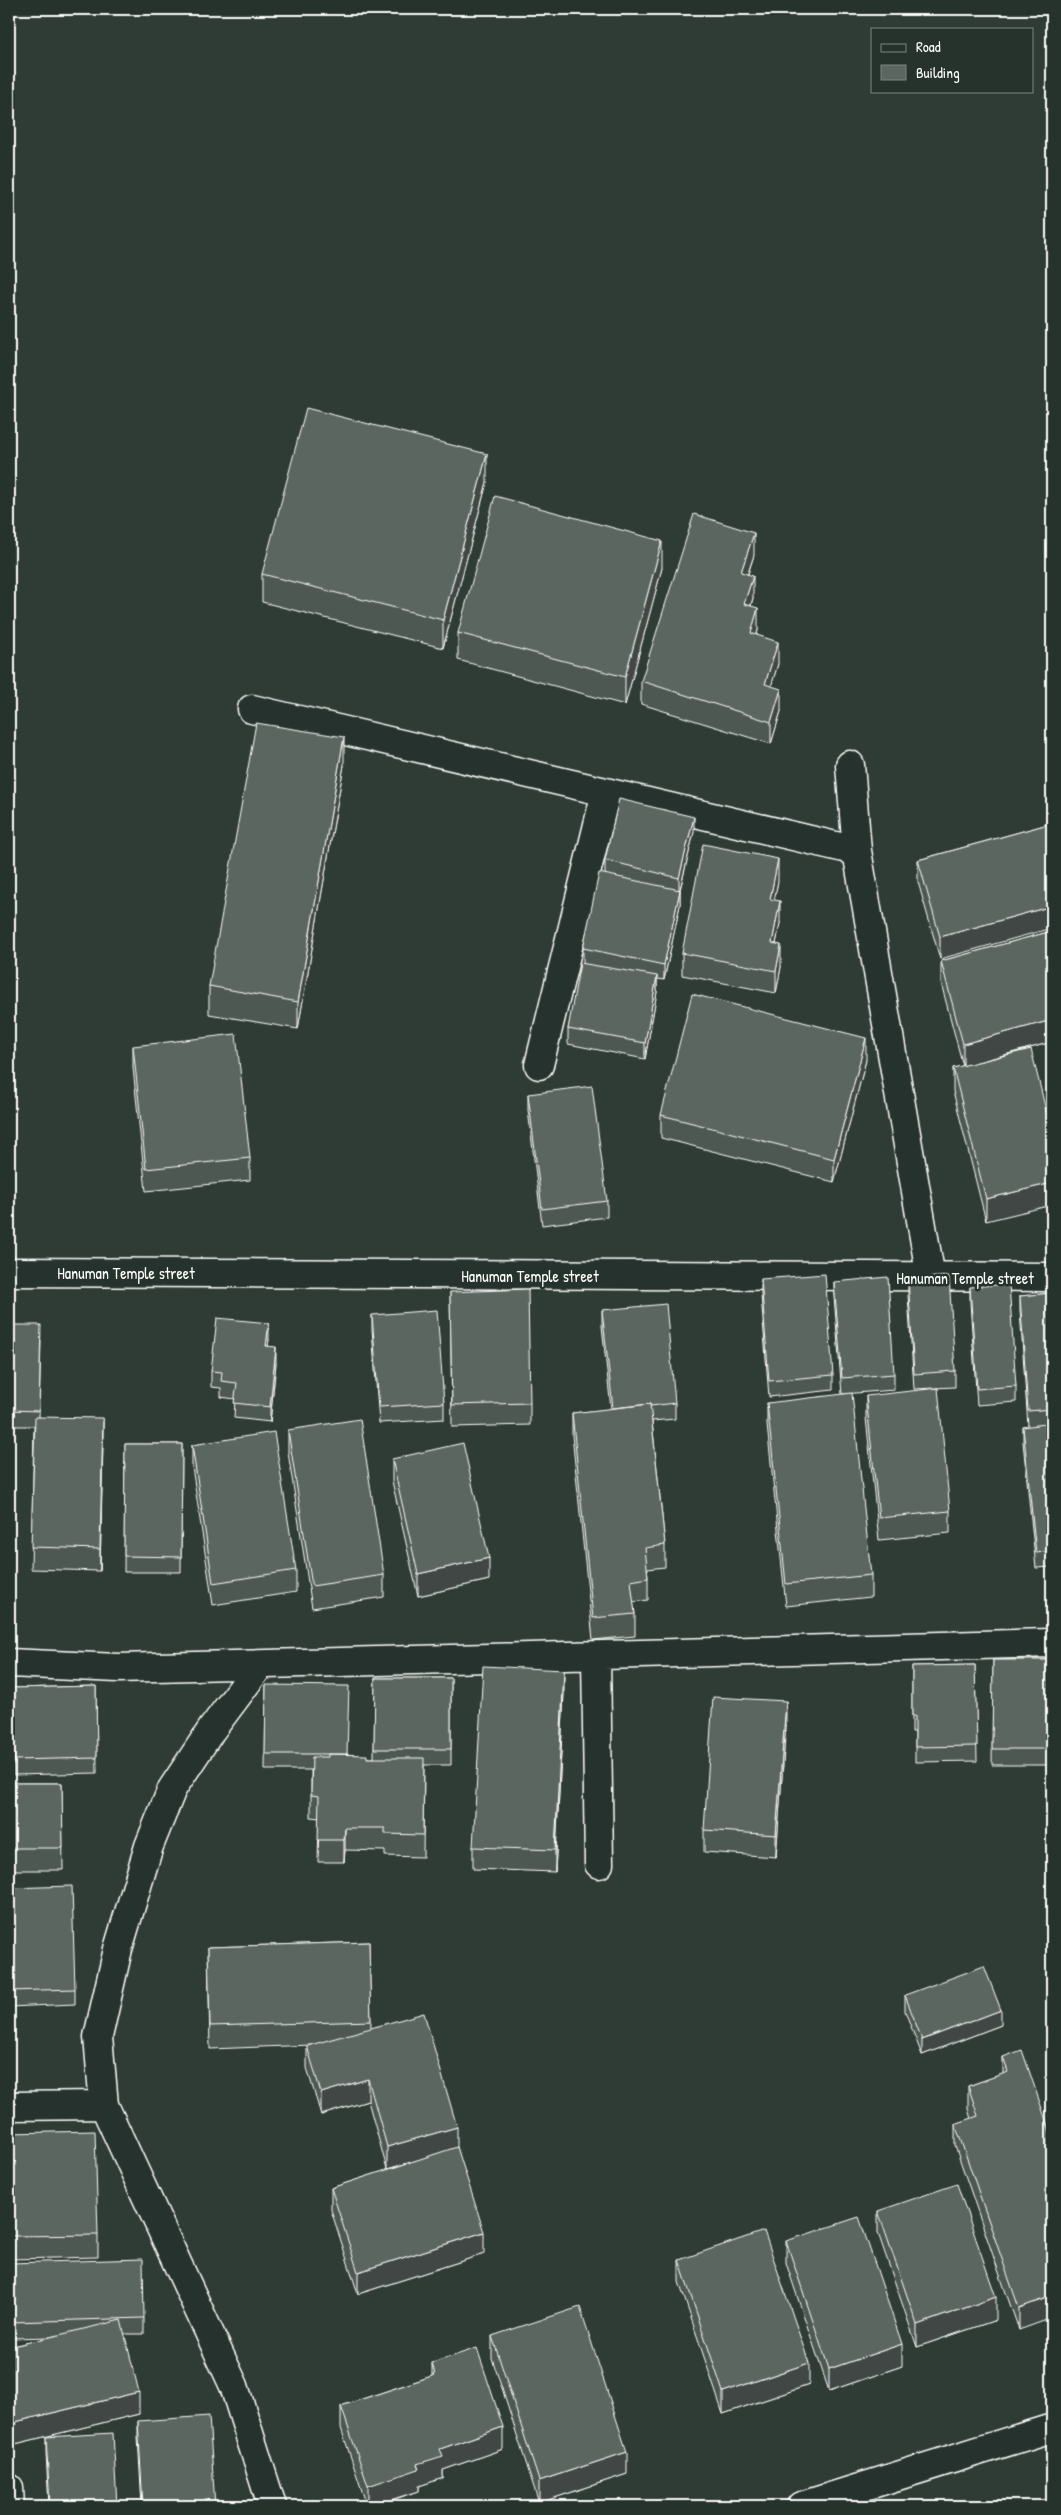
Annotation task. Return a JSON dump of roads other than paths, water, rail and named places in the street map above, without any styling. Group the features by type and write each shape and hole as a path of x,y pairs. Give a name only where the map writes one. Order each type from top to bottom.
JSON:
{"street":[{"path":"252,709 857,851"},
{"path":"850,766 857,851 932,1278"},
{"path":"539,1065 606,792"},
{"name":"Hanuman Temple street","path":"9,1272 932,1278 1052,1277"},
{"path":"9,1663 118,1668 1052,1643"},
{"path":"596,1656 599,1864"},
{"path":"260,1665 212,1729 172,1789 150,1846 118,1949 98,2037 104,2105 234,2386 272,2506"},
{"path":"9,2106 104,2105"},
{"path":"801,2506 1052,2428"},
{"path":"9,2488 10,2506"}]}
